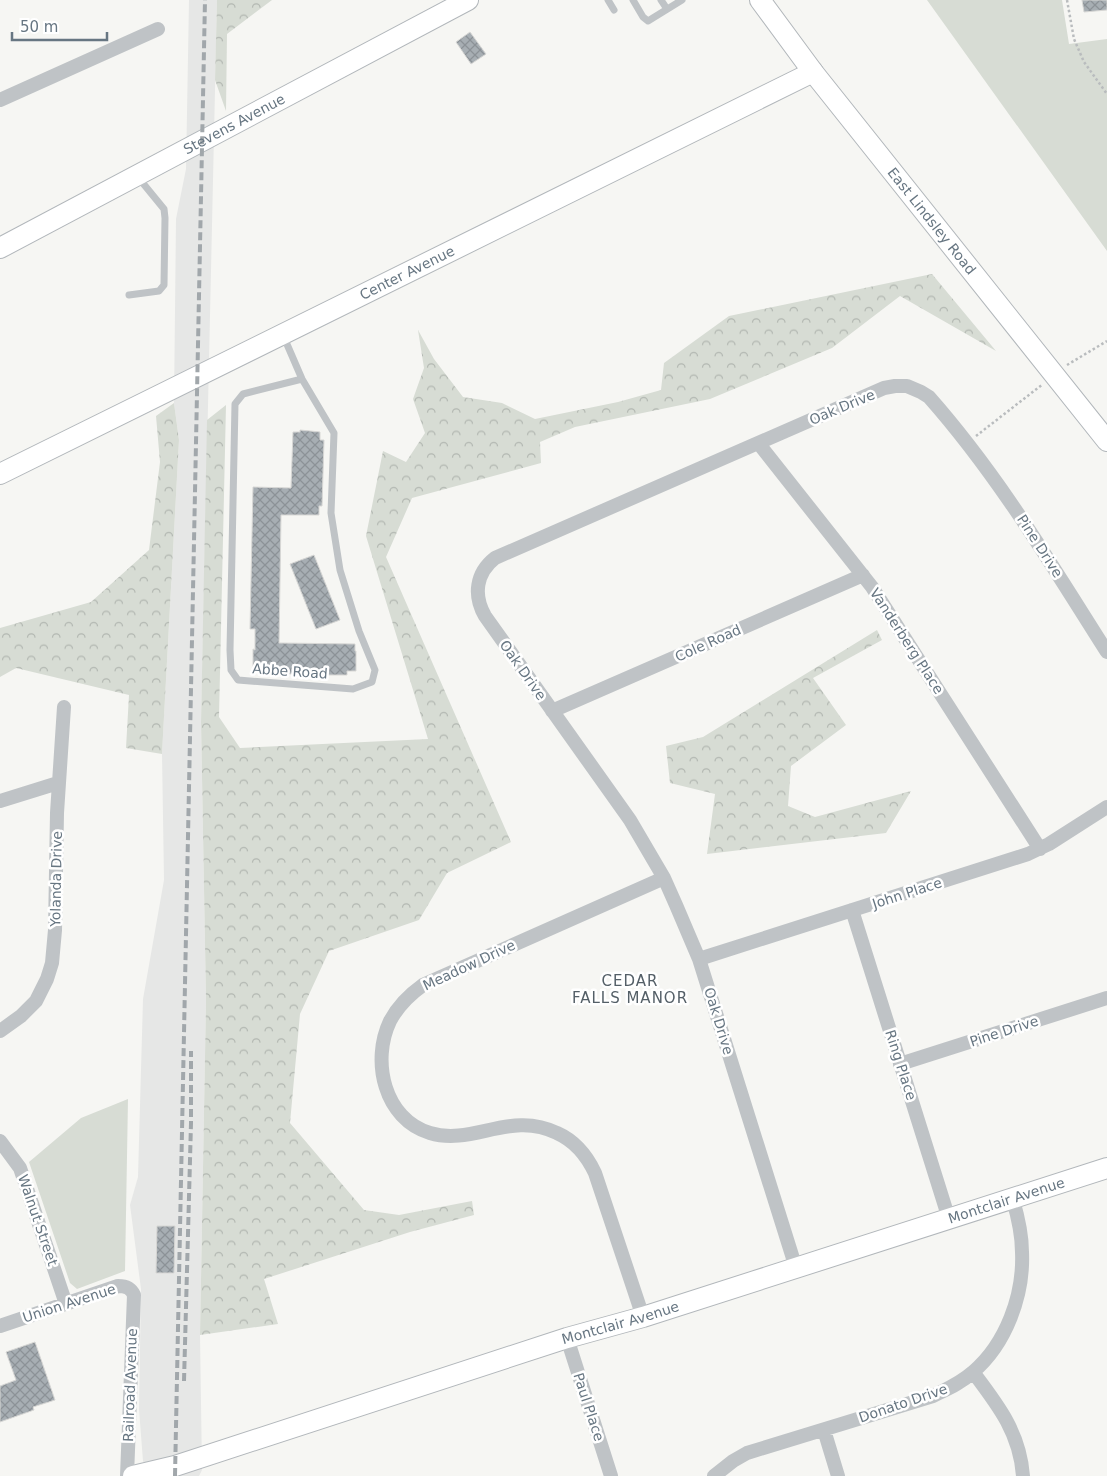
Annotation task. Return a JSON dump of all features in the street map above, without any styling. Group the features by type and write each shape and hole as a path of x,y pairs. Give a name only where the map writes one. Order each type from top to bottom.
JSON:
{"street":[{"name":"Stevens Avenue","path":"0,248 468,0"},
{"name":"East Lindsley Road","path":"760,0 813,72 1107,441"},
{"path":"0,100 158,29"},
{"name":"Center Avenue","path":"0,474 813,72"},
{"name":"Oak Drive","path":"796,1268 699,959 664,878 630,820 481,609 477,593 480,577 484,569 496,558 884,388 895,386 912,388 925,394 968,443"},
{"name":"Pine Drive","path":"968,443 1017,511 1107,652"},
{"name":"Vanderberg Place","path":"759,444 863,575 1040,849"},
{"name":"Cole Road","path":"552,711 863,575"},
{"name":"Yolanda Drive","path":"0,1031 21,1016 36,1001 47,979 52,963 55,930 58,783 64,707"},
{"path":"0,801 58,783"},
{"name":"John Place","path":"699,959 1016,858 1040,849 1107,807"},
{"name":"Meadow Drive","path":"643,1317 595,1174 588,1160 578,1148 562,1135 552,1130 528,1124 516,1124 456,1136 437,1135 420,1129 403,1116 390,1099 385,1087 381,1060 382,1047 390,1022 404,1001 423,985 664,878"},
{"name":"Ring Place","path":"852,910 950,1219"},
{"name":"Pine Drive","path":"900,1064 1107,998"},
{"name":"Walnut Street","path":"0,1141 20,1168 66,1304"},
{"name":"Montclair Avenue","path":"133,1476 175,1466 567,1338 643,1317 1013,1200 1107,1168"},
{"name":"Donato Drive","path":"714,1476 747,1453 933,1396 948,1389 973,1372 985,1360 1003,1333 1020,1287 1023,1254 1022,1238 1013,1200"},
{"name":"Union Avenue","path":"0,1326 118,1286 128,1288 134,1295"},
{"name":"Railroad Avenue","path":"133,1476 134,1295"},
{"name":"Paul Place","path":"567,1338 611,1476"},
{"path":"973,1372 1001,1408 1009,1423 1020,1454 1022,1476"},
{"path":"824,1430 838,1476"}],"lane":[{"path":"608,0 614,10"},
{"path":"633,0 643,17 648,21 682,0"},
{"path":"661,0 667,9"},
{"path":"129,295 159,291 164,285 164,209 137,176"},
{"name":"Abbe Road","path":"283,334 302,379 334,433 332,514 340,570 359,631 375,670 372,682 353,688 238,680 231,670 235,404 243,394 302,379"}],"path":[{"path":"1067,0 1074,40 1084,62 1107,94"},
{"path":"968,443 1054,374 1107,341"}],"shaded area":[{"path":"189,0 217,0 201,722 206,1000 200,1335 202,1470 199,1476 151,1476 143,1461 139,1409 141,1289 130,1205 138,1177 143,999 164,880 162,754 179,440 174,403 176,219 186,169"}],"green space":[{"path":"217,0 272,0 227,34 226,111 215,80"},
{"path":"927,0 1062,0 1069,44 1107,39 1107,251"},
{"path":"932,274 996,351 900,296 832,348 710,399 575,427 540,442 541,463 412,498 386,557 511,842 447,873 419,920 329,951 300,1014 290,1123 364,1210 399,1215 472,1201 474,1215 410,1232 264,1279 278,1324 200,1335 206,1000 201,722 207,420 226,405 219,717 240,748 428,739 366,536 383,451 406,462 425,433 413,399 424,368 418,330 434,359 463,397 502,403 535,419 618,402 661,390 664,363 729,316"},
{"path":"174,403 179,440 162,754 126,748 129,695 16,668 0,677 0,628 91,602 149,550 160,462 156,416"},
{"path":"877,630 882,640 813,678 846,725 791,766 788,806 815,817 911,791 886,833 707,854 715,794 670,783 666,746 703,737"},
{"path":"128,1099 125,1271 77,1289 70,1283 29,1162 81,1118"}],"building":[{"path":"1082,0 1107,0 1107,10 1084,12"},
{"path":"470,32 486,54 471,64 456,42"},
{"path":"300,430 320,432 320,440 324,440 322,506 319,506 319,515 281,515 279,643 355,644 356,671 347,671 347,675 315,675 315,671 294,670 294,674 261,674 261,670 253,670 255,629 250,629 253,487 291,488 293,432 300,432"},
{"path":"314,555 340,620 316,629 290,564"},
{"path":"157,1226 175,1226 174,1273 156,1273"},
{"path":"35,1342 55,1400 33,1407 34,1410 0,1422 0,1386 16,1380 6,1352"}],"railway":[{"path":"175,1476 205,0"},
{"path":"184,1381 191,1123 191,1051"}],"district":[{"name":"CEDAR FALLS MANOR","path":"630,990"}]}
